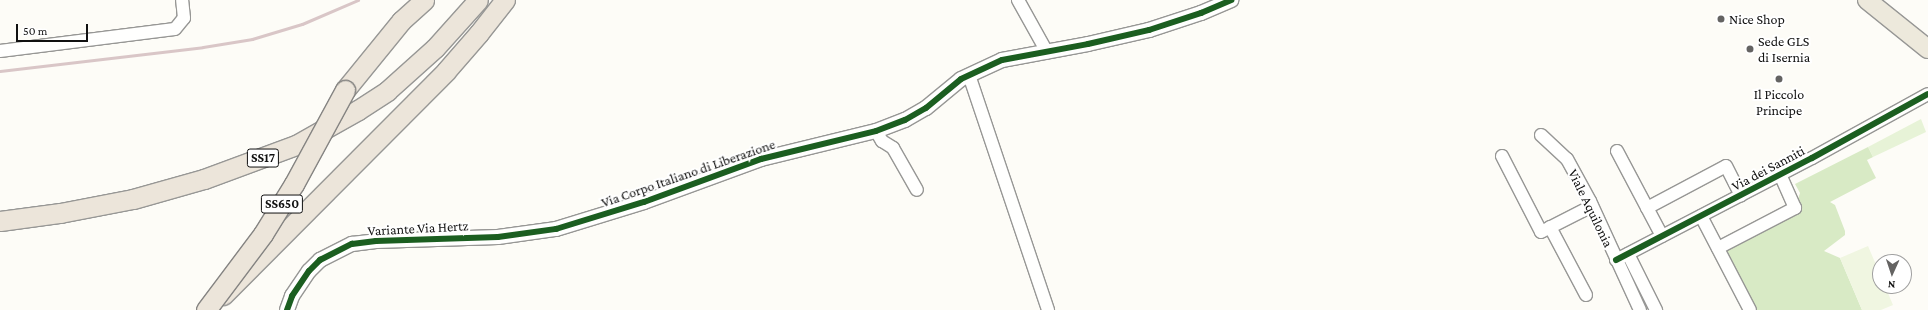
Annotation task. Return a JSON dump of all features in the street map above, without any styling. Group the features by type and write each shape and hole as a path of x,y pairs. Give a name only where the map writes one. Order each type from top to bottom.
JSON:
{"highway":[{"name":"SS650","path":"206,310 263,234 294,184 345,90 401,21 424,0"},
{"name":"SS17","path":"0,221 60,213 133,199 204,178 296,145 358,110 387,91 435,48 478,0"},
{"name":"SS650","path":"206,310 238,282 446,71 505,0"}],"main road":[{"path":"1867,0 1928,49"}],"street":[{"path":"0,51 175,29 184,18 182,0"},
{"path":"1018,0 1047,52"},
{"name":"Via Corpo Italiano di Liberazione","path":"556,229 644,202 761,159 876,131 905,120 926,108 969,75 1002,60 1149,30 1201,13 1231,0"},
{"path":"969,75 1046,310"},
{"name":"Via dei Sanniti","path":"1616,260 1780,175 1928,94"},
{"path":"876,131 882,141 893,148 917,190"},
{"name":"Viale Aquilonia","path":"1541,135 1567,159 1592,206 1640,310"},
{"path":"1617,151 1662,236"},
{"path":"1502,156 1541,232 1592,206"},
{"path":"1647,208 1726,166 1741,195"},
{"path":"1718,248 1796,208 1780,175"},
{"path":"1701,216 1750,310"},
{"path":"1550,227 1586,295"},
{"name":"Variante Via Hertz","path":"287,310 292,296 309,271 320,260 352,244 376,241 498,236 556,229"},
{"path":"1628,254 1656,310"}],"green space":[{"path":"1921,119 1926,132 1873,157 1868,147"},
{"path":"1868,147 1873,157 1867,160 1876,178 1830,202 1835,205 1845,231 1845,235 1824,251 1840,258 1862,310 1750,310 1718,248 1795,208 1800,193 1795,184"},
{"path":"1868,246 1872,255 1872,294 1888,294 1893,305 1881,310 1862,310 1840,258"}],"railway":[{"path":"0,71 203,47 252,39 302,24 358,0"}],"cycle path":[{"path":"287,310 292,296 309,271 320,260 352,244 376,241 498,237 556,229 644,202 761,159 876,131 905,120 926,108 961,79 1002,60 1088,44 1149,30 1201,13 1231,0"},
{"path":"1616,260 1812,158 1928,94"}],"place":[{"name":"Nice Shop","path":"1721,19"},
{"name":"Sede GLS di Isernia","path":"1750,49"},
{"name":"Il Piccolo Principe","path":"1779,79"}]}
